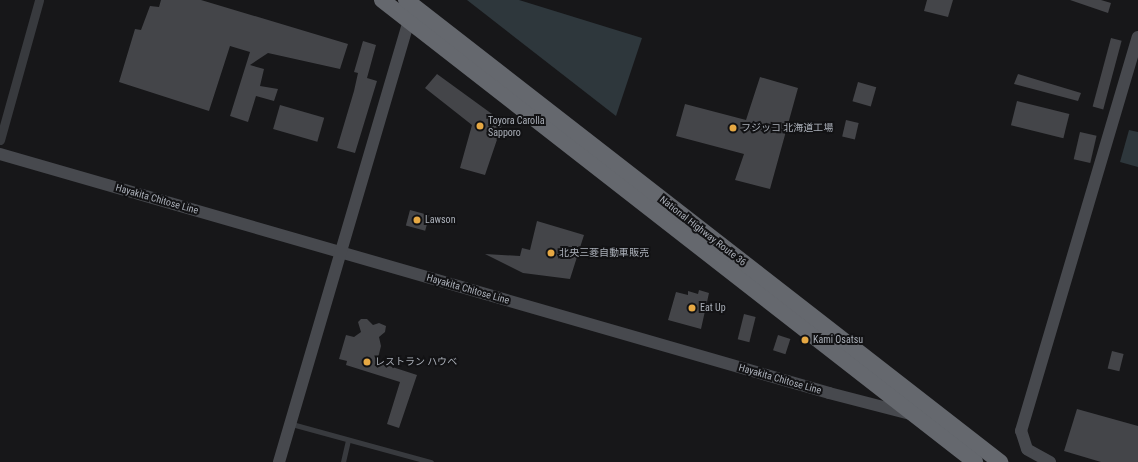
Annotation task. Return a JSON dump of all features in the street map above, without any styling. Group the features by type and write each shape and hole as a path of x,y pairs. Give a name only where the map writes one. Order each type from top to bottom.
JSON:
{"highway":[{"name":"National Highway Route 36","path":"382,0 975,462"},
{"name":"National Highway Route 36","path":"412,2 1000,462"}],"main road":[{"path":"279,462 409,21 412,2"},
{"path":"1050,462 1041,459 1027,449 1022,431 1138,36"},
{"name":"Hayakita Chitose Line","path":"0,154 829,393 914,415 938,415"}],"street":[{"path":"0,140 39,0"}],"lane":[{"path":"290,423 431,462"},
{"path":"343,462 348,440"}],"shaded area":[{"path":"467,0 519,0 642,38 616,116"},
{"path":"1129,130 1138,132 1138,167 1120,162"}],"building":[{"path":"161,0 201,0 348,44 340,69 268,53 250,65 264,69 260,86 278,89 274,101 256,96 248,122 230,116 250,52 230,46 209,111 119,82 135,29 141,30 150,6 159,7"},
{"path":"927,0 953,0 948,17 924,11"},
{"path":"1070,0 1101,0 1111,3 1108,13"},
{"path":"1111,38 1122,41 1103,109 1093,107"},
{"path":"363,41 376,45 367,78 377,81 355,153 337,148 354,91 358,73 354,72"},
{"path":"437,74 503,122 485,175 460,168 472,125 425,88"},
{"path":"1018,74 1081,93 1078,101 1014,84"},
{"name":"フジッコ 北海道工場","path":"760,77 798,88 770,189 735,180 744,154 676,136 685,104 746,120"},
{"path":"858,82 876,87 871,106 852,101"},
{"path":"1017,101 1069,114 1063,138 1011,125"},
{"path":"280,105 324,118 317,142 273,129"},
{"path":"846,120 859,123 855,139 842,137"},
{"path":"1080,132 1097,136 1090,163 1074,159"},
{"name":"Lawson","path":"410,210 429,215 425,231 406,225"},
{"path":"537,221 584,235 570,279 523,273 485,254 520,256 522,248 530,250"},
{"path":"699,290 709,293 701,329 668,320 676,292 688,295 688,291 698,294"},
{"path":"744,314 756,317 749,342 738,339"},
{"path":"361,319 367,319 373,325 379,323 386,326 385,332 379,337 381,346 377,362 417,375 399,428 387,424 400,382 346,365 347,361 339,359 346,335 354,337 361,332 358,322"},
{"path":"778,335 790,339 785,354 773,350"},
{"path":"1112,351 1124,354 1119,371 1108,368"},
{"path":"1077,409 1138,426 1138,462 1101,462 1064,451"}],"place":[{"name":"Toyora Carolla Sapporo","path":"480,126"},
{"name":"フジッコ 北海道工場","path":"733,128"},
{"name":"Lawson","path":"417,220"},
{"name":"北央三菱自動車販売","path":"551,253"},
{"name":"Eat Up","path":"692,308"},
{"name":"Kami Osatsu","path":"805,340"},
{"name":"レストラン ハウベ","path":"367,362"}]}
